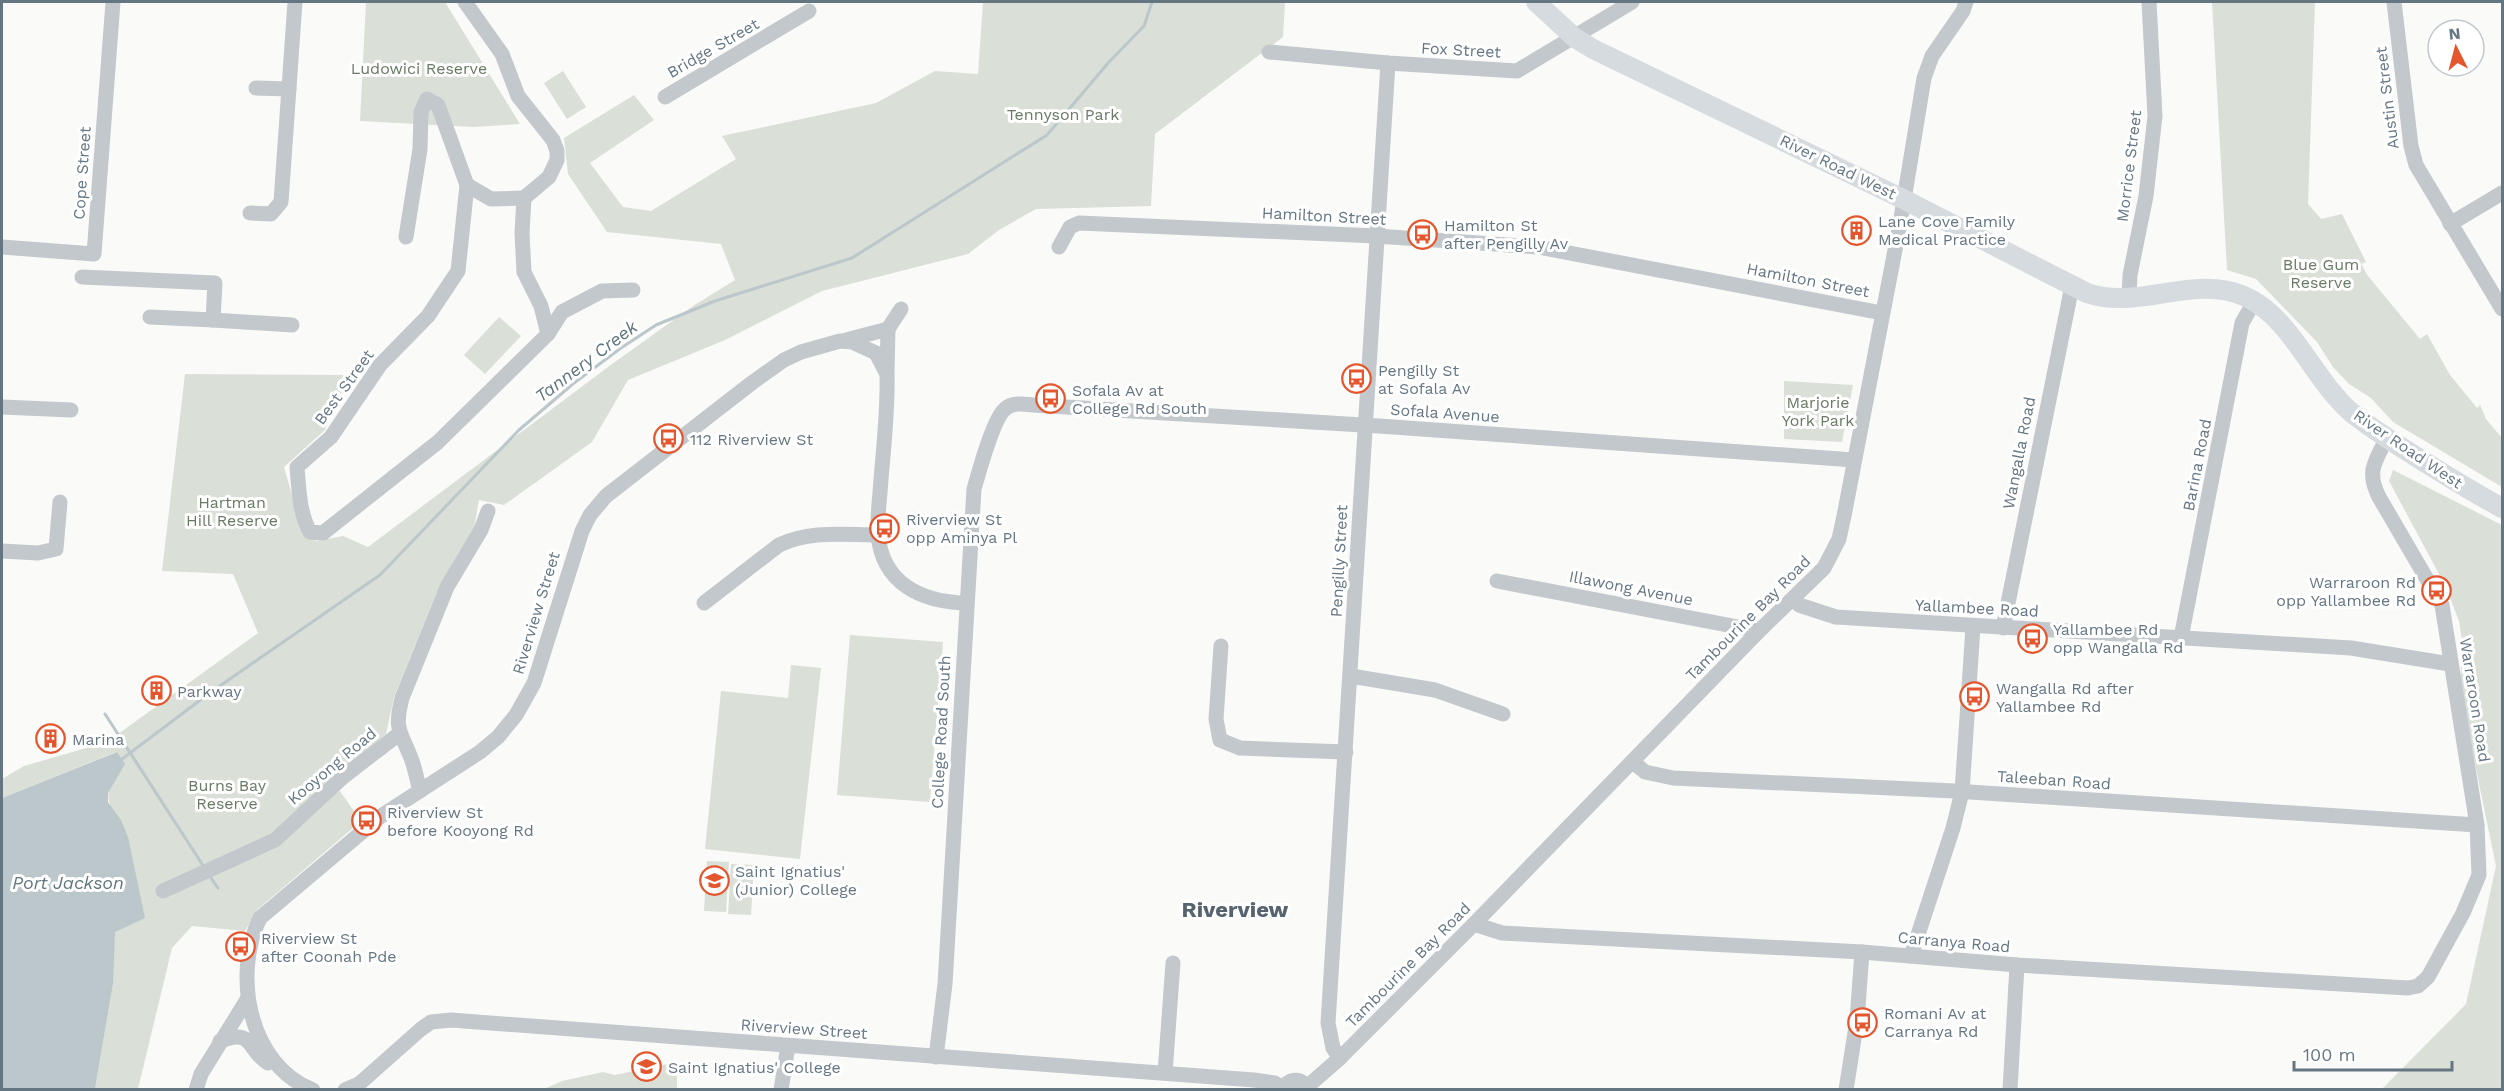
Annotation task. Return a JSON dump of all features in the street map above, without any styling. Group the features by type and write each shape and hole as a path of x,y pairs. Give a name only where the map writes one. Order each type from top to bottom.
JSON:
{"main road":[{"name":"River Road West","path":"1536,2 1575,38 1593,49 1903,199 2087,293 2107,299 2129,299 2208,289 2234,293 2254,302 2282,326 2315,373 2351,412 2463,487 2502,508"}],"street":[{"name":"Cope Street","path":"2,248 94,254 112,2"},
{"path":"250,213 271,214 281,202 296,2"},
{"path":"465,2 502,54 518,96 553,140 557,151 557,160 549,177 524,198 491,199 466,185"},
{"name":"Fox Street","path":"1269,52 1388,63 1517,71 1632,2"},
{"name":"Tambourine Bay Road","path":"1309,1088 1474,924 1759,631 1824,568 1833,554 1839,539 1928,66 1937,47 1963,11 1966,2"},
{"name":"Morrice Street","path":"2129,299 2130,275 2146,196 2155,116 2149,2"},
{"name":"Austin Street","path":"2394,2 2412,156 2425,184 2502,309"},
{"name":"Bridge Street","path":"664,97 809,11"},
{"name":"Pengilly Street","path":"1340,1058 1333,1048 1328,1023 1388,63"},
{"path":"256,88 289,89"},
{"name":"Best Street","path":"406,237 420,149 421,111 427,99 438,105 466,185 458,271 428,316 380,365 331,437 297,467 303,520 310,531 323,533 410,466 438,442 548,334"},
{"path":"2450,224 2502,193"},
{"path":"524,198 522,233 524,272 541,306 548,334"},
{"name":"Hamilton Street","path":"1059,247 1070,228 1079,223 1376,236 1538,247 1882,313"},
{"path":"82,277 215,283 213,320"},
{"name":"Wangalla Road","path":"2003,628 2072,286"},
{"path":"548,334 562,312 592,296 602,291 633,290"},
{"name":"Barina Road","path":"2181,638 2242,323 2254,302"},
{"path":"901,309 888,329 878,535 889,567 910,589 932,599 966,603"},
{"path":"150,317 292,325"},
{"name":"Riverview Street","path":"284,1072 272,1058 260,1035 248,998 247,964 251,939 260,918 364,830 480,752 498,737 516,715 538,671 582,531 599,504 655,458 784,360 818,346 888,329"},
{"name":"Riverview Street","path":"840,341 852,342 869,348 876,353 887,374"},
{"name":"Sofala Avenue","path":"1000,414 1007,407 1018,404 1365,425 1854,460"},
{"path":"2,407 71,410"},
{"name":"College Road South","path":"936,1057 944,992 974,489 1000,414"},
{"name":"Warraroon Road","path":"2387,438 2374,464 2372,479 2379,497 2442,605 2477,825 2479,875 2457,928 2428,977"},
{"path":"2,551 38,553 56,549 60,502"},
{"name":"Kooyong Road","path":"420,791 411,758 399,734 398,717 402,698 443,597 480,531 488,511"},
{"path":"704,603 779,545 792,539 808,534 878,535"},
{"name":"Illawong Avenue","path":"1497,581 1759,631"},
{"name":"Yallambee Road","path":"1793,599 1799,605 1836,617 2351,648 2450,664"},
{"path":"1911,956 1953,828 1962,792 1973,627"},
{"path":"1221,646 1216,719 1220,740 1240,748 1346,752"},
{"path":"1351,676 1435,690 1503,714"},
{"name":"Kooyong Road","path":"163,891 275,840 343,777 399,734"},
{"name":"Taleeban Road","path":"1633,762 1645,772 1673,778 1962,792 2477,825"},
{"name":"Carranya Road","path":"1474,924 1502,933 1862,952 2017,965 2408,988 2418,986 2428,977"},
{"path":"1845,1089 1857,1020 1862,952"},
{"path":"1165,1073 1173,963"},
{"path":"2010,1089 2017,965"},
{"path":"196,1089 201,1074 248,998"},
{"name":"Riverview Street","path":"356,1088 412,1035 440,1020 1266,1081 1282,1089"},
{"name":"Riverview Street","path":"220,1041 238,1036 244,1037 264,1060 294,1080 313,1089"},
{"path":"781,1089 788,1046"},
{"path":"1282,1089 1292,1080 1301,1081 1309,1088"}],"green space":[{"name":"Ludowici Reserve","path":"366,2 445,2 520,124 473,127 360,121"},
{"path":"983,2 1285,2 1283,37 1155,134 1151,206 1036,209 999,230 968,254 822,291 725,340 628,380 592,442 504,505 479,500 474,529 436,594 394,697 386,734 332,780 361,821 257,910 245,931 192,926 172,948 138,1089 95,1089 113,984 112,809 108,796 116,752 2,798 2,779 24,766 107,742 258,633 233,574 162,571 185,374 349,375 325,430 284,467 301,527 316,541 343,536 368,547 608,367 693,306 735,280 721,244 607,232 568,174 564,138 634,95 654,120 590,163 623,207 651,211 736,159 722,136 876,103 935,71 978,74"},
{"name":"Blue Gum Reserve","path":"2212,2 2315,2 2308,204 2321,219 2342,214 2366,262 2361,264 2368,276 2420,339 2427,334 2450,375 2477,408 2480,405 2486,419 2502,438 2502,487 2393,422 2371,398 2349,384 2333,367 2317,342 2256,279 2227,270"},
{"path":"563,71 586,107 567,119 544,83"},
{"path":"499,317 521,336 485,374 464,355"},
{"name":"Marjorie York Park","path":"1784,381 1853,385 1842,442 1784,439"},
{"path":"2393,470 2502,525 2502,1089 2381,1090 2466,1004 2496,866 2460,691 2462,640 2459,621 2446,587 2389,481"},
{"path":"850,635 943,642 930,802 837,795"},
{"path":"791,665 821,668 800,859 705,849 721,691 788,698"},
{"path":"707,861 729,862 726,912 704,911"},
{"path":"731,864 754,865 751,915 728,914"},
{"path":"677,1062 677,1089 544,1089 562,1081 603,1072 615,1075"}],"water":[{"name":"Port Jackson","path":"117,752 125,764 108,793 108,802 121,820 128,837 145,918 115,932 113,984 95,1089 2,1089 2,798"}],"waterway":[{"name":"Tannery Creek","path":"122,759 211,692 380,575 519,430 574,383 621,348 656,325 715,301 852,258 1047,135 1109,62 1144,26 1152,2"},
{"path":"105,714 204,867"},
{"path":"209,875 218,888"}],"place":[{"name":"Lane Cove Family Medical Practice","path":"1857,230"},
{"name":"Hamilton St after Pengilly Av","path":"1423,234"},
{"name":"Pengilly St at Sofala Av","path":"1357,379"},
{"name":"Sofala Av at College Rd South","path":"1051,399"},
{"name":"112 Riverview St","path":"669,439"},
{"name":"Riverview St opp Aminya Pl","path":"885,528"},
{"name":"Warraroon Rd opp Yallambee Rd","path":"2437,591"},
{"name":"Yallambee Rd opp Wangalla Rd","path":"2032,638"},
{"name":"Parkway","path":"156,691"},
{"name":"Wangalla Rd after Yallambee Rd","path":"1975,697"},
{"name":"Marina","path":"51,739"},
{"name":"Riverview St before Kooyong Rd","path":"366,821"},
{"name":"Saint Ignatius' (Junior) College","path":"714,880"},
{"name":"Riverview St after Coonah Pde","path":"240,947"},
{"name":"Romani Av at Carranya Rd","path":"1863,1022"},
{"name":"Saint Ignatius' College","path":"647,1067"}],"district":[{"name":"Riverview","path":"1235,909"}],"park label":[{"name":"Tennyson Park","path":"1063,114"},
{"name":"Hartman Hill Reserve","path":"232,511"},
{"name":"Burns Bay Reserve","path":"227,794"}]}
